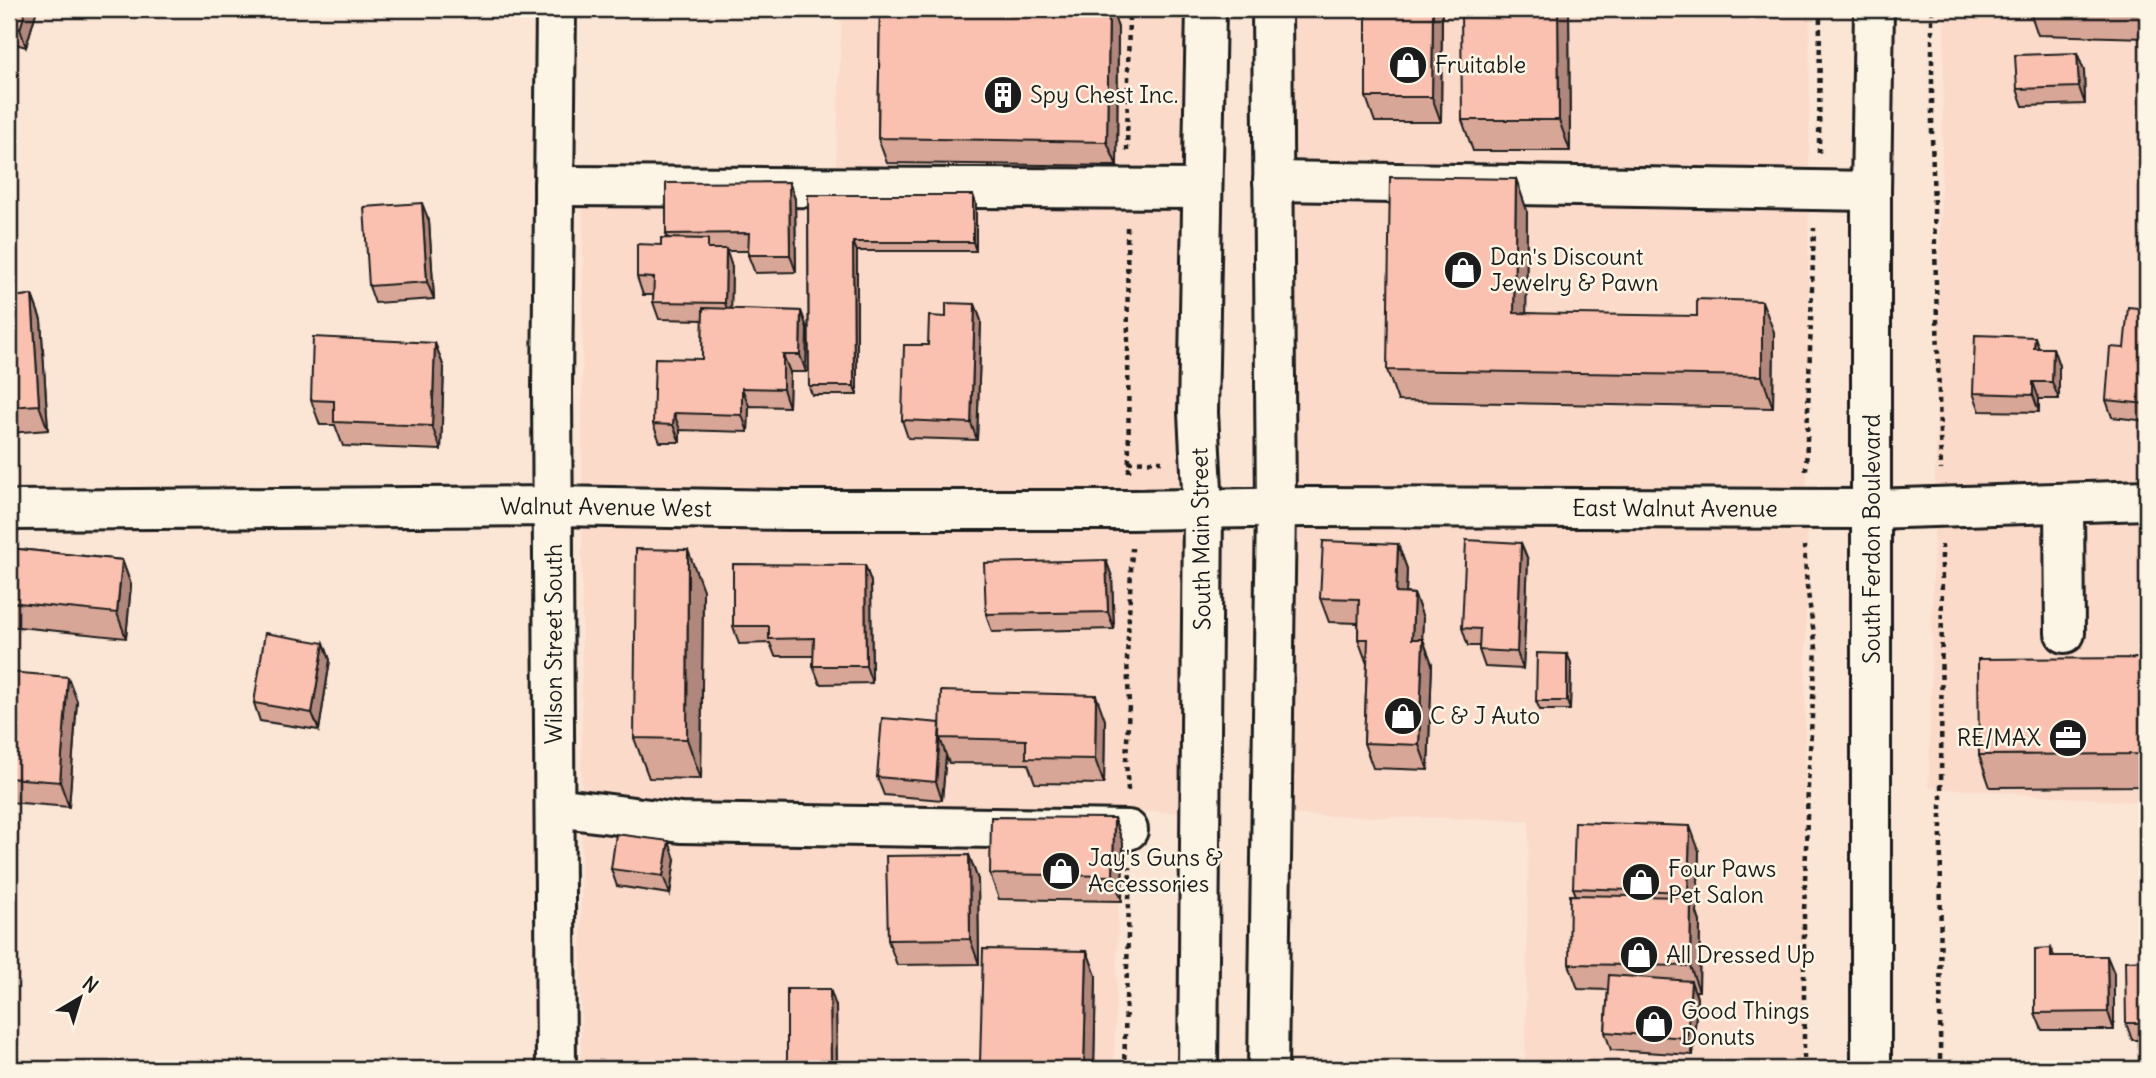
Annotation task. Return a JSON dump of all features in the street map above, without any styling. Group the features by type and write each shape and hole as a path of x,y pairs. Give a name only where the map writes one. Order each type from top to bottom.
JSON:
{"street":[{"name":"Wilson Street South","path":"556,9 553,506 556,1069"},
{"name":"South Main Street","path":"1198,1069 1203,509 1198,413 1206,9"},
{"path":"1268,1069 1276,507 1272,9"},
{"name":"South Ferdon Boulevard","path":"1871,1069 1871,191 1874,9"},
{"path":"1273,181 1871,191"},
{"path":"554,186 1202,189"},
{"name":"East Walnut Avenue","path":"1203,509 1872,509 2147,500"},
{"path":"2064,503 2065,633"},
{"name":"Walnut Avenue West","path":"9,510 553,506 789,510 1203,509"},
{"path":"555,807 681,823 1128,830"}],"shaded area":[{"path":"842,9 1185,9 1178,416 1181,488 793,489 582,485 583,163 836,169"},
{"path":"1292,9 1810,9 1807,488 1297,486"},
{"path":"1945,9 2147,9 2147,479 1935,486"},
{"path":"2147,522 2147,803 1929,787 1934,528"},
{"path":"582,528 1182,532 1180,812 1121,811 1114,1069 581,1069"},
{"path":"1296,528 1807,530 1802,1069 1525,1069 1529,820 1293,815"}],"building":[{"path":"9,9 26,9 20,29 9,26"},
{"name":"Spy Chest Inc.","path":"880,9 1109,9 1107,142 878,138"},
{"name":"Fruitable","path":"1366,9 1433,9 1432,97 1366,97"},
{"path":"1461,9 1558,9 1559,120 1462,120"},
{"path":"2140,9 2140,13 2029,10"},
{"path":"2077,53 2079,87 2017,89 2015,55"},
{"name":"Dan's Discount Jewelry & Pawn","path":"1390,177 1516,179 1514,313 1697,316 1697,299 1762,301 1762,376 1387,370"},
{"path":"789,182 790,255 748,255 749,233 666,234 666,183"},
{"path":"808,195 973,195 973,242 853,242 854,386 809,386"},
{"path":"422,203 427,282 369,286 364,207"},
{"path":"661,238 708,239 708,249 726,249 725,303 653,302 654,278 637,277 637,244 661,245"},
{"path":"32,295 39,405 9,407 9,297"},
{"path":"946,303 975,304 971,423 902,420 904,345 928,345 929,316 946,317"},
{"path":"2128,307 2147,309 2147,404 2106,400 2110,347 2124,348"},
{"path":"703,308 801,311 800,355 783,355 783,389 742,388 742,415 674,413 673,425 653,424 655,358 702,359"},
{"path":"1975,335 2035,337 2034,348 2053,348 2052,382 2033,382 2033,395 1973,393"},
{"path":"313,337 435,343 432,426 334,422 334,401 311,400"},
{"path":"1466,540 1521,543 1517,652 1479,650 1480,629 1462,628"},
{"name":"C & J Auto","path":"1323,541 1398,544 1396,593 1414,594 1412,639 1423,639 1419,745 1364,743 1368,639 1358,639 1359,599 1320,598"},
{"path":"9,548 122,560 117,613 9,602"},
{"path":"636,549 688,550 687,739 634,738"},
{"path":"1106,560 1108,612 986,614 984,563"},
{"path":"733,564 865,565 866,666 813,666 814,638 769,639 769,626 733,626"},
{"path":"265,633 324,643 312,713 254,703"},
{"path":"1537,653 1567,654 1567,701 1536,701"},
{"name":"RE/MAX","path":"2147,658 2147,754 1979,755 1978,659"},
{"path":"9,672 68,677 60,782 9,778"},
{"path":"941,691 1096,695 1095,759 1026,758 1026,740 940,738"},
{"path":"882,718 940,723 936,782 877,777"},
{"path":"991,817 1114,818 1113,876 990,874"},
{"path":"1575,822 1690,826 1688,892 1573,888"},
{"path":"616,834 669,841 663,876 611,869"},
{"path":"969,855 970,939 888,940 886,856"},
{"path":"1570,895 1691,897 1690,966 1569,964"},
{"path":"2051,948 2051,956 2107,956 2108,1012 2035,1013 2035,949"},
{"path":"983,949 1087,951 1084,1066 980,1063"},
{"path":"2147,960 2147,1023 2126,1023 2125,961"},
{"name":"Good Things Donuts","path":"1609,975 1691,981 1687,1038 1605,1032"},
{"path":"787,989 830,989 831,1068 787,1068"}],"place":[{"name":"Fruitable","path":"1408,65"},
{"name":"Spy Chest Inc.","path":"1003,95"},
{"name":"Dan's Discount Jewelry & Pawn","path":"1463,270"},
{"name":"C & J Auto","path":"1403,716"},
{"name":"RE/MAX","path":"2068,738"},
{"name":"Jay's Guns & Accessories","path":"1061,871"},
{"name":"Four Paws Pet Salon","path":"1641,882"},
{"name":"All Dressed Up","path":"1639,955"},
{"name":"Good Things Donuts","path":"1654,1024"}]}
